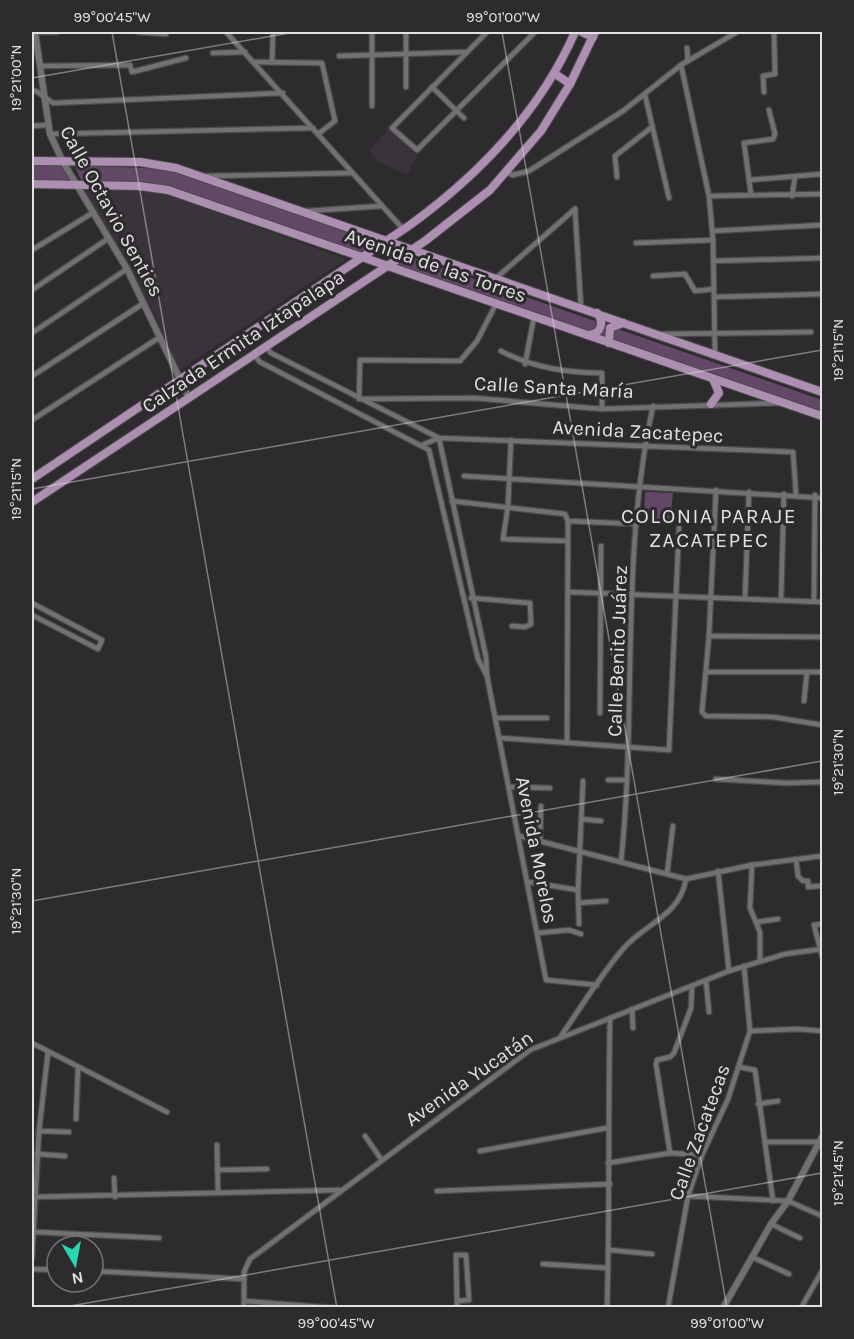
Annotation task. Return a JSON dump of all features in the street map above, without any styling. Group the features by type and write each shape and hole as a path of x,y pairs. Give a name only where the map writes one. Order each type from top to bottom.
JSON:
{"main road":[{"name":"Calzada Ermita Iztapalapa","path":"32,479 437,205 484,166 524,118 554,73 575,32"},
{"path":"582,32 594,34"},
{"name":"Calzada Ermita Iztapalapa","path":"32,502 387,266 471,206 507,173 541,131 570,84 594,34"},
{"path":"554,73 570,84"},
{"name":"Avenida de las Torres","path":"32,161 157,164 659,334 822,392"},
{"name":"Avenida de las Torres","path":"32,184 139,186 168,190 822,417"},
{"path":"587,335 593,334 600,327 602,321 597,313"},
{"path":"609,343 610,328 624,323"},
{"path":"711,404 719,390 713,380"}],"street":[{"path":"35,32 57,32"},
{"name":"Calle Octavio Senties","path":"35,32 42,66 47,124 50,134 63,162 127,269 189,398"},
{"path":"138,32 166,34"},
{"path":"226,32 283,93 403,230"},
{"path":"272,62 273,32"},
{"path":"372,32 372,106"},
{"path":"406,32 406,87"},
{"path":"487,32 392,128 417,150 535,32"},
{"path":"507,173 513,175 530,171 645,95 681,65 737,32"},
{"path":"764,92 763,76 775,74 774,32"},
{"path":"687,48 688,61"},
{"path":"213,53 245,52"},
{"path":"339,56 465,52"},
{"path":"32,56 40,55"},
{"path":"42,66 130,65 132,72 186,58"},
{"path":"255,62 322,63 335,121 318,134"},
{"path":"681,65 709,196 713,240 716,356"},
{"path":"432,87 464,118"},
{"path":"32,92 44,96 53,103 283,93"},
{"path":"645,95 669,198"},
{"path":"751,194 744,143 772,139 775,134 769,110"},
{"path":"32,126 47,124"},
{"path":"617,177 615,156 652,127"},
{"path":"50,134 313,129"},
{"path":"201,177 352,172"},
{"path":"750,180 822,174"},
{"path":"792,196 795,177"},
{"path":"709,196 822,194"},
{"path":"298,212 383,206"},
{"path":"495,279 575,209 581,308"},
{"path":"32,250 94,212"},
{"path":"712,231 822,225"},
{"path":"32,290 109,238"},
{"path":"636,243 713,240"},
{"path":"713,261 822,258"},
{"path":"32,333 127,269"},
{"path":"653,276 685,274 695,291 714,289"},
{"path":"715,297 822,294"},
{"path":"32,376 144,303"},
{"path":"359,399 360,360 460,361 477,341 496,304"},
{"path":"525,364 534,317"},
{"path":"659,334 811,332"},
{"path":"32,420 161,336"},
{"name":"Avenida Zacatepec","path":"266,347 271,353 439,438 644,448 793,452 796,494"},
{"path":"501,351 525,364 573,373 603,373 602,409"},
{"path":"254,355 260,362 422,445"},
{"path":"376,420 377,402 384,398"},
{"name":"Calle Santa María","path":"359,399 474,398 602,409 784,403"},
{"name":"Calle Benito Juárez","path":"621,862 629,749 633,594 639,486 653,406"},
{"name":"Avenida Zacatepec","path":"422,445 439,438"},
{"name":"Avenida Morelos","path":"439,438 511,787 546,980 597,985"},
{"path":"511,440 508,506 502,539 567,541"},
{"name":"Avenida Morelos","path":"422,445 429,450 474,643 481,668 487,676"},
{"path":"464,476 815,495 822,498"},
{"path":"716,490 709,636 702,712 706,716 772,717 822,725"},
{"path":"745,598 749,492"},
{"path":"781,600 784,494"},
{"path":"814,601 815,495"},
{"path":"452,501 565,514 568,521 567,742"},
{"path":"568,521 637,524"},
{"path":"501,738 629,749 669,750 678,596 679,528"},
{"path":"600,713 601,546"},
{"path":"568,592 822,602"},
{"path":"471,598 530,603 531,624 525,627 512,626"},
{"path":"32,603 102,640 98,649 32,615"},
{"path":"709,636 822,637"},
{"path":"474,643 482,641"},
{"path":"706,672 822,672"},
{"path":"804,701 807,672"},
{"path":"496,718 547,718"},
{"path":"716,779 786,783 822,782"},
{"path":"608,780 627,780"},
{"path":"579,924 579,852 583,781"},
{"path":"511,787 550,788"},
{"path":"540,842 541,806"},
{"path":"581,819 601,821"},
{"path":"668,874 673,826"},
{"path":"520,836 686,879 752,865 822,856"},
{"path":"796,859 798,876 803,881 807,881 808,887 820,886"},
{"path":"752,865 750,908 760,932 760,961"},
{"path":"718,872 729,971"},
{"path":"560,1036 625,947 666,916 684,890 686,879"},
{"path":"528,882 578,890"},
{"path":"578,903 606,901"},
{"path":"756,922 778,919"},
{"path":"822,924 814,925 822,956"},
{"path":"538,933 569,930 580,934"},
{"name":"Avenida Yucatán","path":"244,1279 246,1264 250,1259 530,1050 560,1036 729,971 785,954 822,949"},
{"name":"Calle Zacatecas","path":"668,1308 688,1196 702,1155 728,1099 750,1031 744,966"},
{"path":"706,981 709,1012"},
{"path":"670,1153 656,1064 657,1060 670,1058 674,1053 691,1008 692,986"},
{"path":"632,1009 633,1028"},
{"path":"607,1308 610,1250 608,1128 610,1018"},
{"path":"750,1031 797,1029 822,1031"},
{"path":"32,1043 167,1112"},
{"path":"32,1258 33,1197 48,1052"},
{"path":"76,1119 78,1067"},
{"path":"739,1067 755,1070 773,1201"},
{"path":"758,1104 778,1101"},
{"path":"480,1151 608,1128"},
{"path":"39,1131 69,1132"},
{"path":"364,1136 381,1159"},
{"path":"765,1142 821,1140"},
{"path":"723,1308 771,1224 788,1201 821,1140"},
{"path":"216,1145 218,1192"},
{"path":"608,1163 670,1153 702,1155"},
{"path":"37,1154 65,1156"},
{"path":"217,1170 267,1169"},
{"path":"114,1178 115,1197"},
{"path":"437,1191 610,1184"},
{"path":"33,1197 115,1197 340,1190"},
{"path":"688,1196 788,1201 822,1216"},
{"path":"771,1224 800,1238"},
{"path":"34,1232 159,1238"},
{"path":"610,1250 652,1254"},
{"path":"459,1253 466,1255 468,1262 469,1300 457,1304 456,1255 459,1253"},
{"path":"752,1257 789,1274"},
{"path":"543,1264 608,1268"},
{"path":"801,1308 822,1271"},
{"path":"105,1273 244,1279 244,1308"},
{"path":"245,1301 333,1308"}],"shaded area":[{"path":"389,129 417,156 407,175 379,162 369,150"},
{"path":"32,165 60,165 71,183 32,182"},
{"path":"74,165 168,169 377,241 360,252 164,185 82,182"},
{"path":"85,190 158,191 346,259 178,371 156,317"},
{"path":"411,257 822,400 822,412 398,265"},
{"path":"645,492 673,493 670,520 644,519"}],"district":[{"name":"COLONIA PARAJE ZACATEPEC","path":"709,528"}]}
